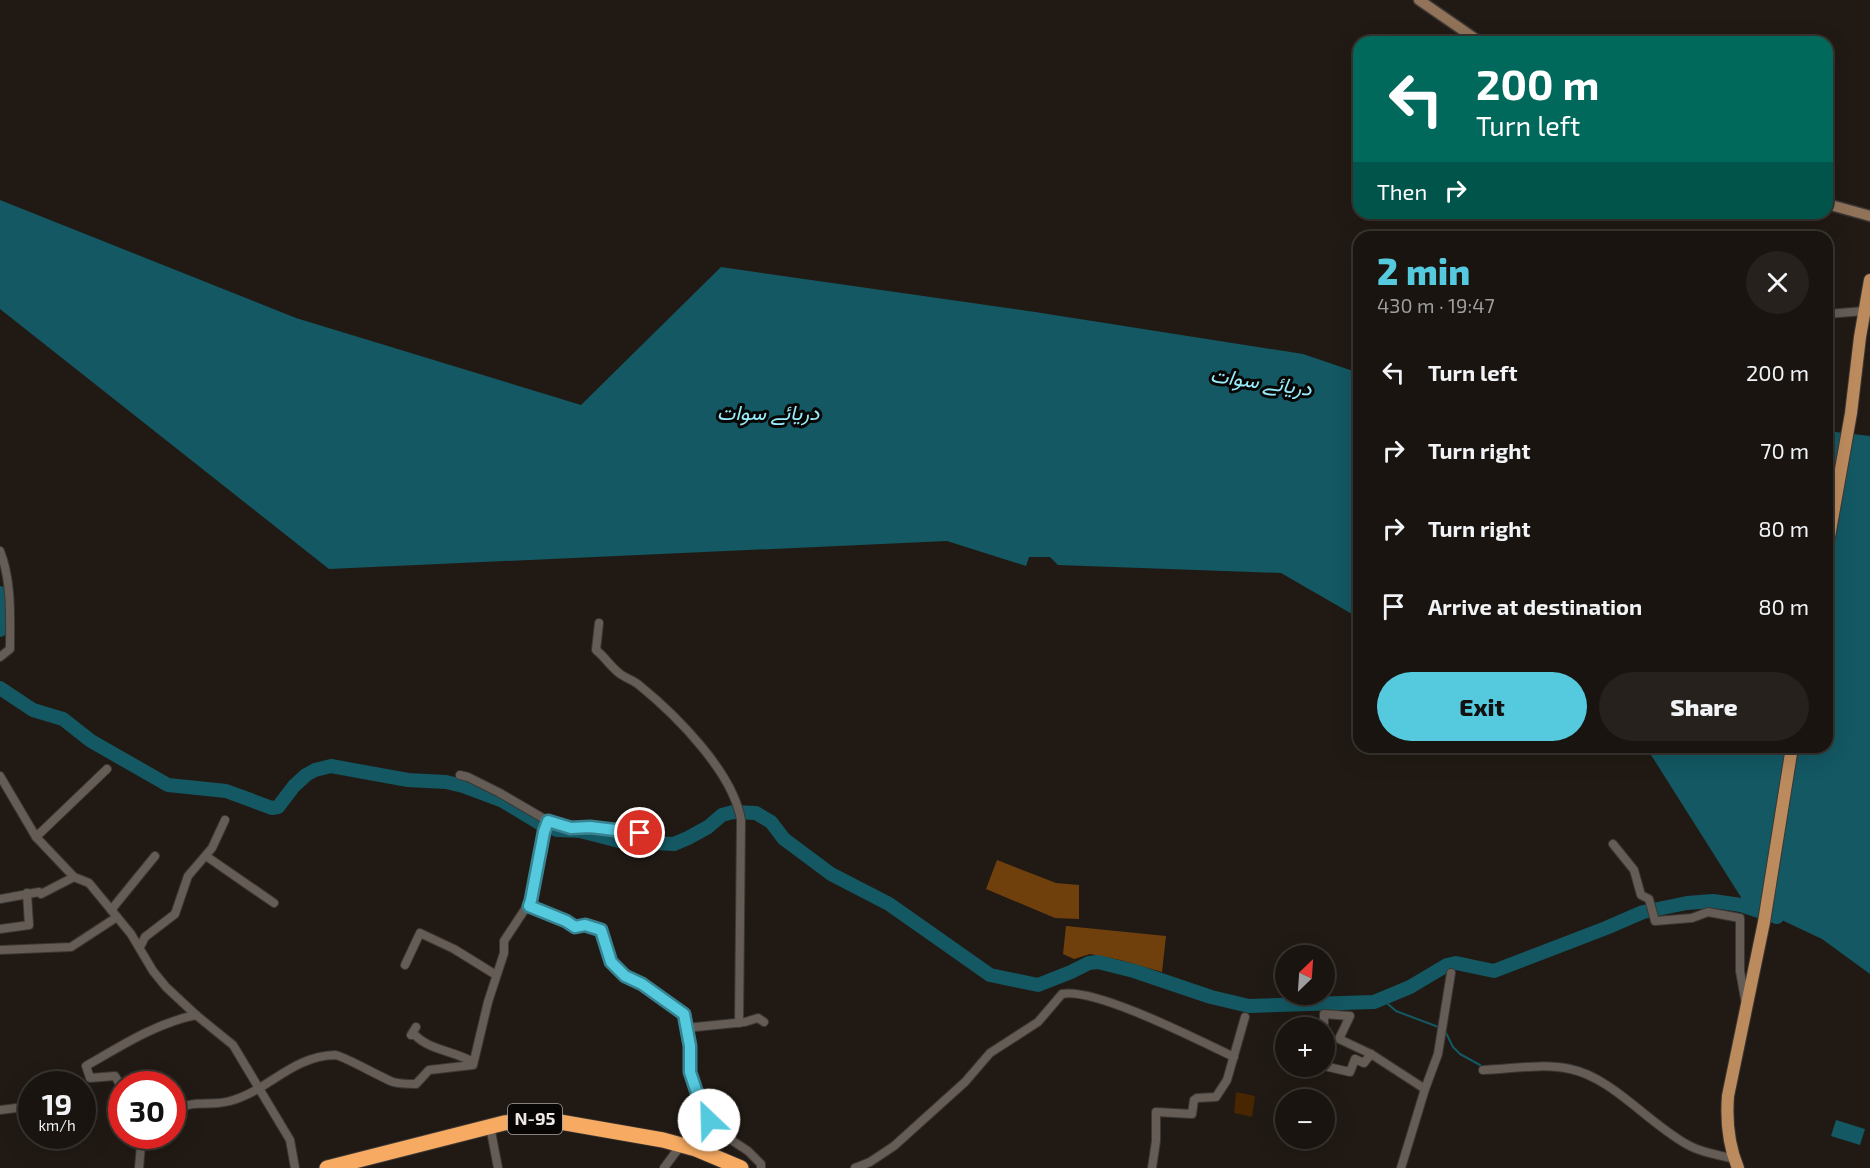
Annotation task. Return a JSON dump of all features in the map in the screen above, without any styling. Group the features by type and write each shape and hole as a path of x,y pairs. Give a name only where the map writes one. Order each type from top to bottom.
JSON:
{"highway":[{"name":"N-95","path":"327,1168 490,1126 536,1119 681,1144 741,1168"}],"main road":[{"path":"1419,0 1471,36"},
{"path":"1833,206 1870,216"},
{"path":"1833,514 1851,413 1870,280"},
{"path":"1736,1163 1729,1141 1726,1120 1728,1096 1760,944 1791,753"}],"street":[{"path":"1833,314 1864,311"},
{"path":"0,551 5,563 10,626 9,649 0,657"},
{"path":"599,623 596,650 606,657 619,673 636,683 667,709 712,760 738,804 741,820 740,1023"},
{"path":"36,837 107,769"},
{"path":"460,775 500,793 548,821 571,828 590,827 655,836"},
{"path":"0,776 36,837 74,876 89,883 140,947 153,971 166,987 233,1045 290,1140 295,1168"},
{"path":"140,947 145,937 175,914 189,876 212,848 225,820"},
{"path":"186,1105 231,1101 259,1089 280,1073 310,1059 337,1055 395,1083 416,1084 429,1070 473,1065 488,1002 504,953 504,941 531,900 548,821"},
{"path":"1613,844 1634,870 1641,895 1649,899 1654,921 1692,918 1708,912 1740,918 1740,971 1746,1003"},
{"path":"0,950 71,947 114,913 154,856"},
{"path":"206,856 274,903"},
{"path":"0,899 27,893 46,893 74,876"},
{"path":"0,929 29,925 27,893"},
{"path":"529,906 575,927 585,925 601,930 611,962 625,976 642,984 684,1014 690,1046 690,1072 709,1120 719,1132 748,1151 761,1164 761,1168"},
{"path":"405,965 420,933 454,949 496,975"},
{"path":"1401,1168 1438,1054 1451,973"},
{"path":"855,1168 870,1162 894,1146 965,1082 990,1053 1038,1022 1062,994 1088,996 1123,1008 1234,1057"},
{"path":"1324,1017 1324,1014 1350,1016 1339,1039 1371,1054 1425,1089"},
{"path":"108,1077 90,1078 86,1066 151,1030 174,1020 196,1015"},
{"path":"1152,1168 1156,1140 1156,1112 1192,1114 1194,1100 1216,1097 1227,1080 1245,1017"},
{"path":"686,1028 740,1023 758,1018 764,1022"},
{"path":"416,1027 411,1035 415,1035 436,1048 463,1056 471,1061"},
{"path":"1335,1069 1350,1072 1354,1059 1364,1063 1371,1054"},
{"path":"1483,1070 1551,1066 1587,1074 1595,1077 1691,1147 1736,1163"},
{"path":"0,1110 18,1108"},
{"path":"490,1126 498,1168"},
{"path":"664,1168 681,1144"},
{"path":"139,1168 141,1149"}],"shaded area":[{"path":"997,860 1056,883 1079,885 1079,919 1055,918 986,889"},
{"path":"1066,926 1166,936 1162,972 1090,954 1074,959 1063,954"},
{"path":"1236,1092 1255,1096 1252,1117 1234,1113"}],"water":[{"name":"دریائے سوات","path":"0,200 296,318 581,405 721,267 1035,312 1303,354 1353,371 1353,615 1281,573 1058,565 1050,557 1029,557 1026,566 947,541 329,569 0,309"},
{"path":"1833,432 1870,436 1870,974 1822,939 1744,902 1650,753 1833,753"},
{"path":"1836,1120 1865,1129 1860,1145 1831,1136"}],"waterway":[{"path":"0,593 0,630"},
{"path":"0,688 33,710 63,719 91,741 168,785 226,791 272,808 278,807 306,775 331,766 408,780 446,782 463,786 503,801 541,824 557,830 580,831 619,841 674,844 708,827 722,815 733,812 756,813 771,822 784,839 831,874 889,904 990,975 1038,985 1089,963 1098,962 1134,971 1211,997 1249,1006 1374,1002 1410,987 1447,965 1456,963 1494,971 1643,912 1687,903 1713,901 1741,905 1777,917"},
{"path":"1382,999 1396,1011 1441,1028"},
{"path":"1445,1031 1453,1047 1460,1054 1480,1065"}],"route":[{"path":"640,833 590,827 571,828 548,821 529,906 575,927 585,925 601,930 611,962 625,976 642,984 684,1014 690,1046 690,1072 709,1120"}]}
